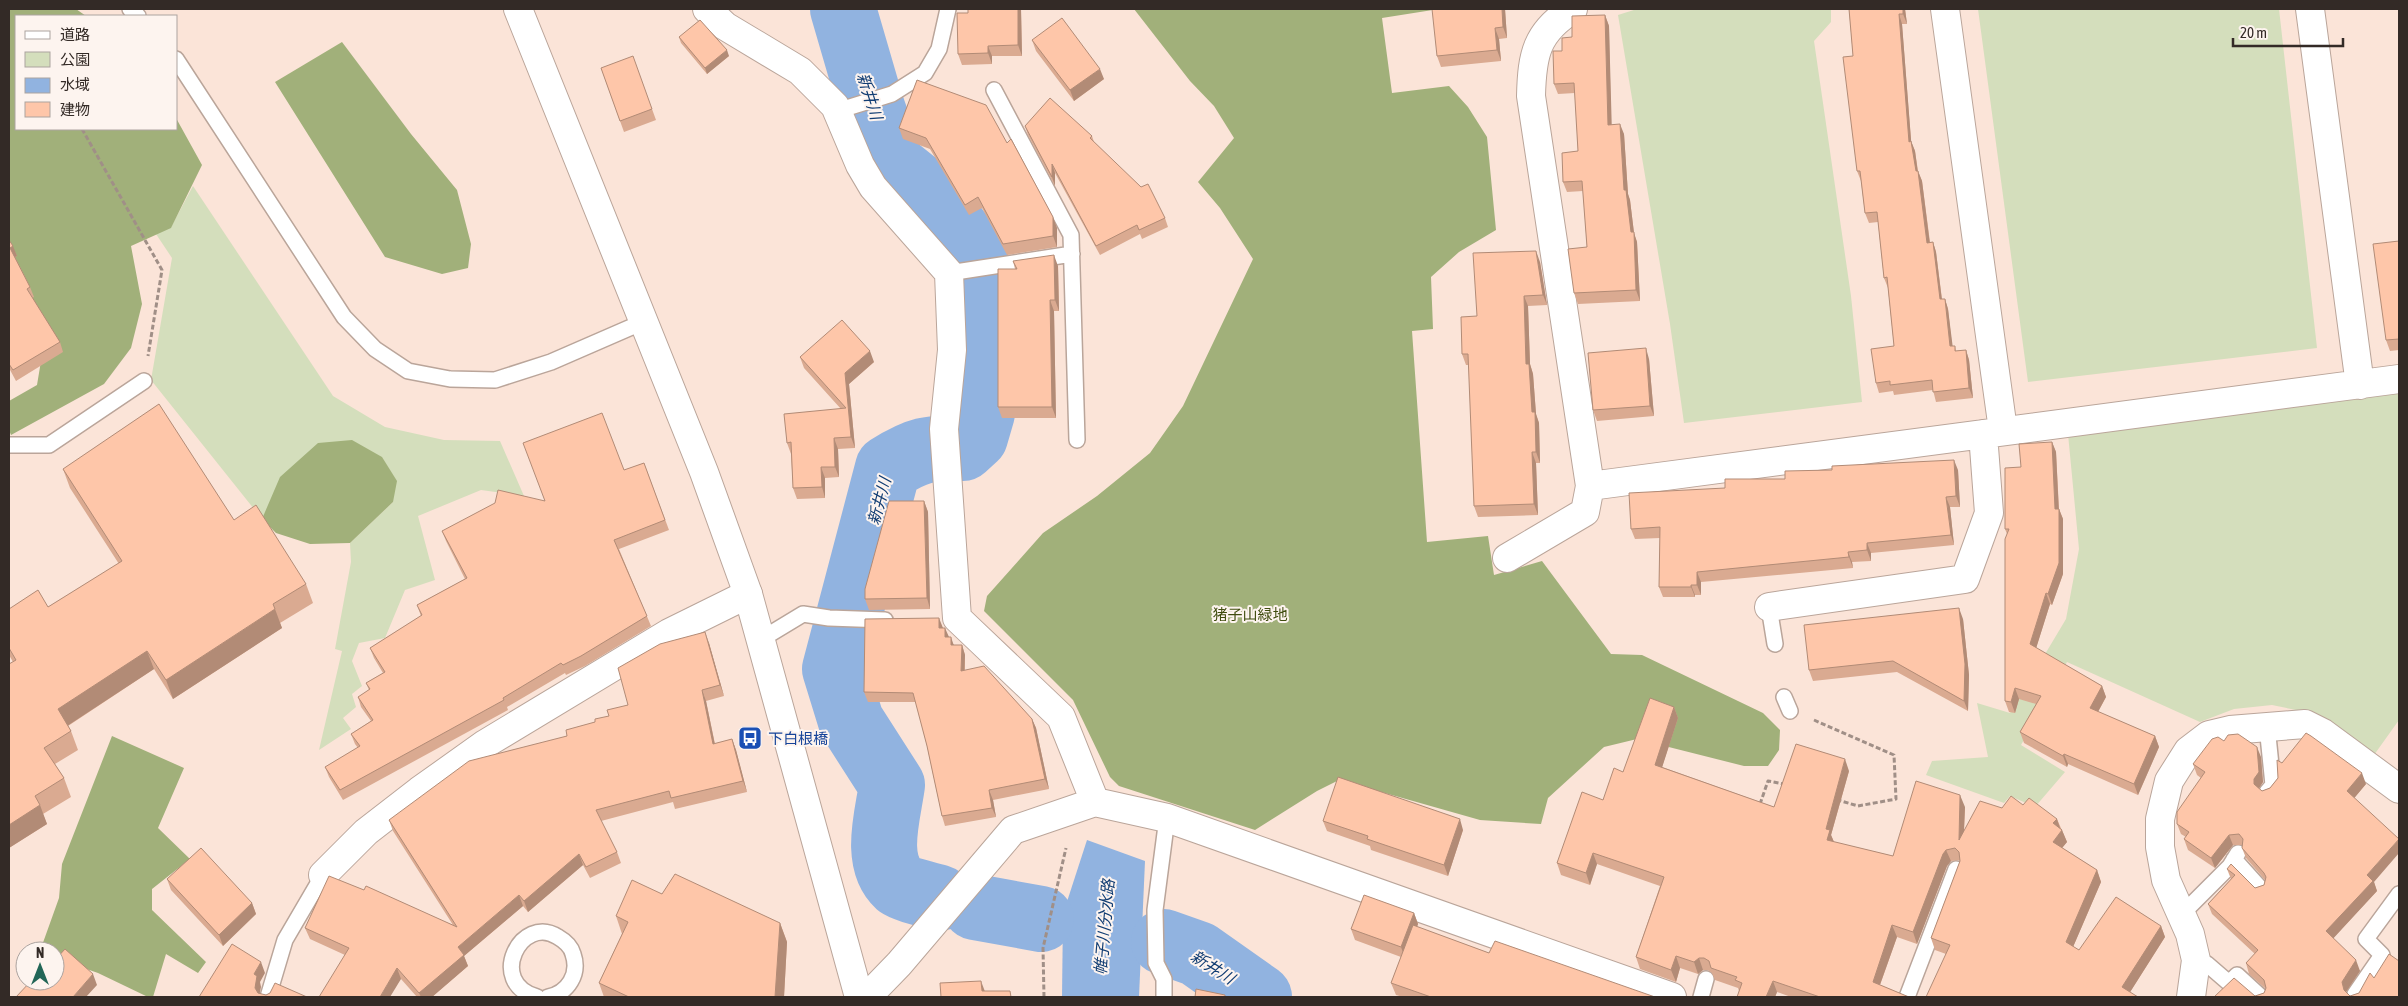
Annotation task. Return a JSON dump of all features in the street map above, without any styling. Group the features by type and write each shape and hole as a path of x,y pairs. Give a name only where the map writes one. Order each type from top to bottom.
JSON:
{"street":[{"path":"518,9 704,472 748,594 859,997"},
{"path":"707,9 725,26 800,71 835,106 860,165 873,187 949,273 952,350 944,429 952,618 1061,718 1084,806"},
{"path":"1507,558 1585,512 1590,486 1531,96 1532,65 1542,36 1562,16 1573,9"},
{"path":"1770,607 1965,579 1989,513 1993,432 1945,9"},
{"path":"2310,9 2360,385"},
{"path":"1590,486 2399,379"},
{"path":"323,875 366,832 485,744 670,633 748,594"},
{"path":"2191,997 2196,960 2190,934 2166,880 2160,847 2160,819 2169,781 2188,751 2209,735 2230,730 2305,724 2323,733 2399,789"},
{"path":"867,997 899,964 1013,830 1084,806 1167,818 1672,997"}],"lane":[{"path":"837,111 892,94 925,73 939,49 948,9"},
{"path":"178,62 344,317 375,349 408,371 450,379 495,380 551,362 643,322"},
{"path":"994,90 1071,235 1077,440"},
{"path":"949,273 1072,254"},
{"path":"9,445 50,445 144,381"},
{"path":"1770,607 1775,644"},
{"path":"760,640 803,614 830,618 898,619"},
{"path":"2267,726 2273,785 2267,792"},
{"path":"1164,997 1164,980 1156,963 1155,910 1167,818"},
{"path":"2181,915 2236,856 2261,889"},
{"path":"1907,997 1956,869"},
{"path":"268,997 285,940 323,875"},
{"path":"2356,997 2355,994 2382,955 2366,939 2399,894"},
{"path":"537,997 526,993 518,986 510,966 517,946 524,939 544,933 555,935 565,941 572,949 575,959 572,981 555,997"},
{"path":"2196,960 2207,964 2229,983 2237,975 2261,997"},
{"path":"1701,997 1706,980"}],"path":[{"path":"83,130 162,270 144,381"},
{"path":"1817,721 1894,755 1896,799 1858,806 1831,797"},
{"path":"1759,808 1768,782 1786,784"},
{"path":"1044,997 1043,948 1084,806"}],"green space":[{"path":"9,9 76,9 85,15 15,15 15,130 178,130 178,122 202,165 171,228 131,246 142,304 131,348 104,384 11,435 9,430 9,401 37,385 41,361 9,260"},
{"name":"猪子山緑地","path":"1134,9 1439,9 1382,18 1392,93 1449,86 1468,107 1487,137 1496,230 1459,252 1431,277 1433,329 1412,331 1427,542 1488,536 1494,575 1542,561 1611,654 1642,655 1763,713 1780,730 1779,750 1768,766 1744,766 1637,739 1604,747 1548,798 1541,824 1480,820 1339,780 1317,791 1255,830 1119,786 1110,777 1073,700 984,611 987,596 1043,533 1097,496 1150,453 1183,406 1253,259 1220,208 1198,182 1234,138 1214,106 1190,81"},
{"path":"1637,9 1831,9 1831,22 1814,41 1851,296 1862,402 1684,423 1670,324 1618,15"},
{"path":"1978,9 2279,9 2317,348 2028,382"},
{"path":"342,42 411,134 457,190 471,244 468,268 442,274 385,257 275,82"},
{"path":"193,186 333,396 385,427 444,440 500,441 524,496 481,490 418,516 435,580 405,590 385,638 359,643 352,661 362,686 352,694 356,707 343,718 351,729 319,750 342,651 335,649 351,562 350,543 393,502 262,519 151,380 172,258 156,234 171,227"},
{"path":"2399,392 2399,720 2374,755 2306,712 2272,705 2234,709 2200,722 2067,662 2021,745 2065,772 2035,807 2010,796 2004,803 1926,775 1932,761 1988,757 1977,703 2010,713 2066,619 2079,549 2068,434"},
{"path":"352,440 382,457 397,481 393,502 350,543 310,544 276,533 262,519 280,477 318,443"},
{"path":"112,736 184,768 158,828 190,859 152,889 152,910 206,962 198,973 166,954 153,997 148,997 98,973 65,961 65,941 44,941 59,898 62,864"}],"water":[{"name":"帷子川分水路","path":"1087,840 1145,861 1139,997 1062,997 1063,914"}],"building":[{"path":"968,9 1018,9 1018,45 988,46 988,53 958,54 957,13 968,13"},
{"path":"1432,9 1502,9 1503,27 1495,28 1497,50 1437,56"},
{"path":"1849,9 1903,9 1903,14 1899,14 1909,142 1911,141 1916,171 1918,171 1927,243 1933,242 1940,299 1945,299 1950,346 1955,346 1955,351 1966,350 1969,388 1933,392 1932,380 1890,385 1890,381 1876,383 1871,349 1894,346 1887,277 1884,278 1877,212 1865,213 1860,171 1857,171 1843,57 1853,56"},
{"path":"1605,15 1608,125 1620,124 1624,190 1626,190 1631,232 1634,232 1636,290 1574,293 1568,249 1587,247 1582,181 1563,182 1562,153 1578,151 1574,83 1554,84 1553,51 1562,51 1562,38 1572,37 1572,16"},
{"path":"1062,18 1100,69 1070,90 1032,40"},
{"path":"700,20 727,50 705,68 679,37"},
{"path":"633,56 652,109 620,121 601,68"},
{"path":"917,80 986,105 1007,143 1011,139 1053,217 1053,236 1003,244 978,197 965,205 926,138 899,128"},
{"path":"1050,98 1092,136 1090,138 1141,187 1148,184 1165,218 1139,230 1137,225 1096,246 1052,164 1052,177 1025,126"},
{"path":"9,240 13,246 10,248 30,287 27,289 60,342 13,370 9,364"},
{"path":"2399,241 2399,339 2386,340 2373,244"},
{"path":"1536,251 1543,295 1524,296 1526,364 1529,364 1532,412 1535,412 1536,452 1532,452 1534,504 1474,506 1468,354 1462,354 1461,317 1477,316 1473,253"},
{"path":"1054,255 1055,300 1050,300 1052,407 998,407 998,269 1017,269 1013,261"},
{"path":"842,320 870,351 845,373 851,437 834,438 835,467 821,467 822,487 793,488 791,442 787,443 784,414 846,408 800,357"},
{"path":"1646,348 1650,406 1593,410 1588,353"},
{"path":"159,404 234,520 256,505 306,584 273,604 275,609 166,680 147,651 58,709 71,731 44,748 64,778 35,796 40,805 9,825 9,664 16,660 9,648 9,609 38,590 48,607 122,561 63,469"},
{"path":"602,413 624,470 644,463 665,520 614,540 647,616 581,656 563,665 561,663 503,698 504,700 340,790 325,767 360,746 351,734 373,720 358,697 370,689 366,683 385,672 370,648 422,615 417,605 467,578 442,531 495,503 498,490 545,501 523,443"},
{"path":"2052,442 2055,509 2059,509 2059,563 2048,594 2046,593 2030,644 2102,686 2090,708 2155,736 2134,784 2064,754 2063,756 2020,732 2041,696 2015,688 2011,702 2005,701 2005,539 2009,529 2005,529 2005,468 2021,467 2019,444"},
{"path":"1954,460 1956,496 1946,497 1951,535 1867,543 1867,550 1848,552 1849,557 1697,572 1697,585 1691,585 1691,587 1659,587 1660,527 1631,529 1629,493 1725,488 1725,479 1785,479 1785,471 1832,470 1832,466"},
{"path":"889,501 924,501 927,598 865,599 865,589"},
{"path":"1959,608 1965,664 1964,701 1893,661 1809,670 1804,625"},
{"path":"939,618 939,628 945,628 945,637 951,637 951,645 962,645 961,671 984,666 1032,719 1045,779 989,790 992,808 942,816 913,693 864,692 865,619"},
{"path":"705,632 720,685 702,690 713,744 732,739 743,781 671,798 669,791 596,810 617,852 586,867 579,854 524,901 519,895 458,947 464,955 419,993 397,968 380,997 319,997 349,948 305,928 329,876 364,890 366,886 457,927 389,820 469,761 567,736 566,730 595,722 595,719 609,716 607,710 628,705 618,668 660,644"},
{"path":"1650,698 1674,707 1655,765 1774,807 1796,744 1845,759 1826,829 1830,830 1827,840 1893,856 1916,781 1960,795 1959,840 1980,801 2002,808 2011,796 2023,805 2029,798 2057,819 2053,823 2062,830 2053,842 2097,870 2066,942 2079,950 2116,897 2161,926 2122,987 2138,997 1926,997 1950,945 1931,938 1960,861 1959,852 1955,848 1946,850 1943,854 1913,932 1892,925 1873,982 1909,997 1820,997 1773,981 1766,997 1737,997 1742,983 1735,980 1737,977 1711,968 1709,961 1704,958 1699,958 1694,962 1676,956 1671,970 1636,957 1664,877 1593,853 1586,873 1557,863 1582,792 1603,800 1614,768 1623,772"},
{"path":"2306,733 2362,773 2347,791 2399,839 2367,875 2373,881 2326,931 2356,960 2342,982 2344,990 2350,996 2359,993 2370,973 2374,978 2389,954 2399,961 2399,997 2214,997 2234,978 2255,996 2264,993 2266,988 2264,980 2246,963 2258,950 2208,904 2235,875 2227,869 2231,864 2255,888 2264,885 2266,877 2242,848 2243,839 2239,834 2229,835 2211,858 2184,839 2189,832 2177,824 2177,812 2205,772 2193,764 2212,739 2218,737 2224,741 2228,735 2238,734 2257,747 2259,772 2254,779 2254,784 2262,791 2270,788 2278,778 2277,760 2282,763"},
{"path":"1338,777 1460,819 1444,865 1367,839 1368,836 1323,821"},
{"path":"201,848 252,903 219,935 167,879"},
{"path":"675,874 780,923 775,997 629,997 599,983 628,922 616,916 632,880 662,894"},
{"path":"1364,895 1414,913 1401,947 1351,929"},
{"path":"1413,925 1489,953 1495,941 1655,997 1431,997 1391,983"},
{"path":"232,944 261,962 254,974 257,976 255,988 258,993 266,995 270,993 275,983 307,997 199,997"},
{"path":"65,949 93,974 73,997 16,997 22,991 65,991"},
{"path":"981,981 982,991 1010,991 1011,997 941,997 940,983"},
{"path":"1196,989 1225,995 1225,997 1195,997"}],"waterway":[{"name":"新井川","path":"843,9 871,105 892,165 932,197 973,252 980,276 984,327 982,413 975,437 963,448 941,448 916,453 888,468 835,669 851,721 892,785 884,837 886,863 891,875 902,887 940,898"},
{"name":"新井川","path":"975,907 1041,919"},
{"name":"新井川","path":"1164,942 1198,954 1259,997"}],"place":[{"name":"下白根橋","path":"750,738"}]}
